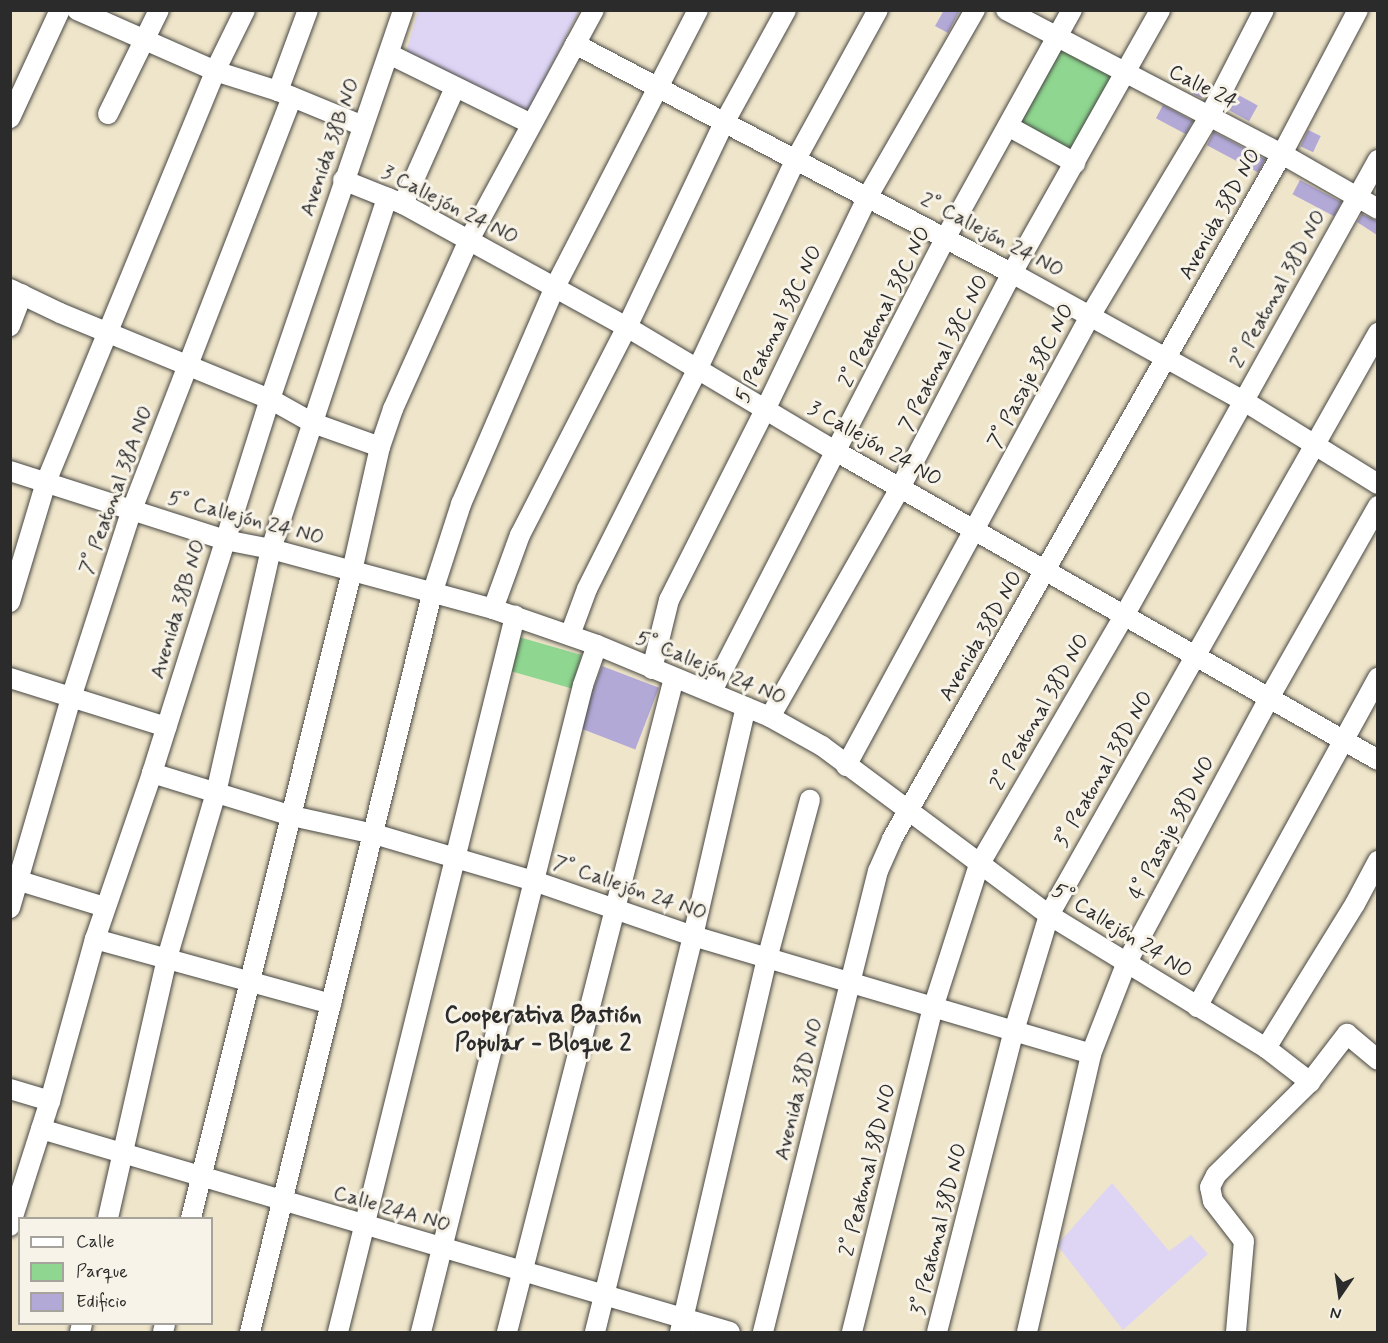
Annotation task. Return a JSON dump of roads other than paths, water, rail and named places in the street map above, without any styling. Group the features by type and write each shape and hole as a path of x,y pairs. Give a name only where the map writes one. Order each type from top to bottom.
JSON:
{"street":[{"path":"10,118 60,10"},
{"path":"77,10 215,71 285,94 363,126"},
{"path":"108,114 159,10"},
{"path":"10,602 46,482 215,71 245,10"},
{"name":"7° Peatonal 38A NO","path":"10,908 15,880 130,512 188,365 285,94 308,10"},
{"name":"Avenida 38B NO","path":"10,1227 50,1101 105,907 152,773 270,399 403,10"},
{"path":"191,1217 292,816 380,447 393,409 469,240 594,10"},
{"path":"250,1332 432,594 461,504 555,287 698,10"},
{"path":"493,609 520,535 627,327 724,123 786,10"},
{"path":"570,635 587,589 698,368 796,159 878,10"},
{"name":"5 Peatonal 38C NO","path":"652,669 669,600 766,408 868,196 975,10"},
{"name":"Calle 24","path":"1006,10 1281,154 1377,209"},
{"name":"2° Peatonal 38C NO","path":"712,691 946,237 1072,10"},
{"name":"7 Peatonal 38C NO","path":"771,717 900,488 1012,273 1160,10"},
{"name":"7° Pasaje 38C NO","path":"846,766 1090,316 1209,117 1264,10"},
{"name":"Avenida 38D NO","path":"763,1332 878,871 892,839 1166,359 1281,154 1358,10"},
{"name":"2° Callejón 24 NO","path":"576,44 1012,273 1244,401 1316,443 1377,484"},
{"path":"388,54 531,124"},
{"path":"108,1217 167,958 216,794 271,549 313,423 395,201 455,88"},
{"path":"1008,126 1075,163"},
{"name":"2° Peatonal 38D NO","path":"852,1332 933,1008 979,865 1124,615 1377,160"},
{"name":"3 Callejón 24 NO","path":"343,180 395,201 627,327 837,452 1377,760"},
{"path":"10,326 16,291 60,313 270,399 313,423 380,447"},
{"name":"3° Peatonal 38D NO","path":"937,1332 1014,1031 1049,915 1377,333"},
{"name":"5° Callejón 24 NO","path":"10,471 130,512 225,540 271,549 515,616 597,645 771,717 822,746 1049,915 1266,1048 1310,1082"},
{"name":"4° Pasaje 38D NO","path":"1027,1332 1091,1054 1126,964 1269,698 1377,506"},
{"path":"338,1332 453,858 515,616"},
{"path":"421,1332 583,685 597,645"},
{"path":"10,678 166,727"},
{"path":"507,1332 613,907 674,678"},
{"path":"1197,1007 1377,678"},
{"path":"595,1332 693,936 746,707"},
{"name":"7° Callejón 24 NO","path":"152,773 292,816 374,834 534,881 767,959 1091,1054"},
{"path":"681,1326 767,959 810,800"},
{"path":"1266,1048 1377,865"},
{"path":"15,880 105,907"},
{"path":"95,939 331,1004"},
{"path":"1236,1332 1244,1241 1213,1201 1210,1187 1216,1174 1310,1082 1347,1034 1377,1060"},
{"path":"10,1089 50,1101"},
{"name":"Calle 24A NO","path":"41,1130 604,1296 681,1326 730,1332"}],"district":[{"name":"Cooperativa Bastión Popular - Bloque 2","path":"543,1030"}]}
